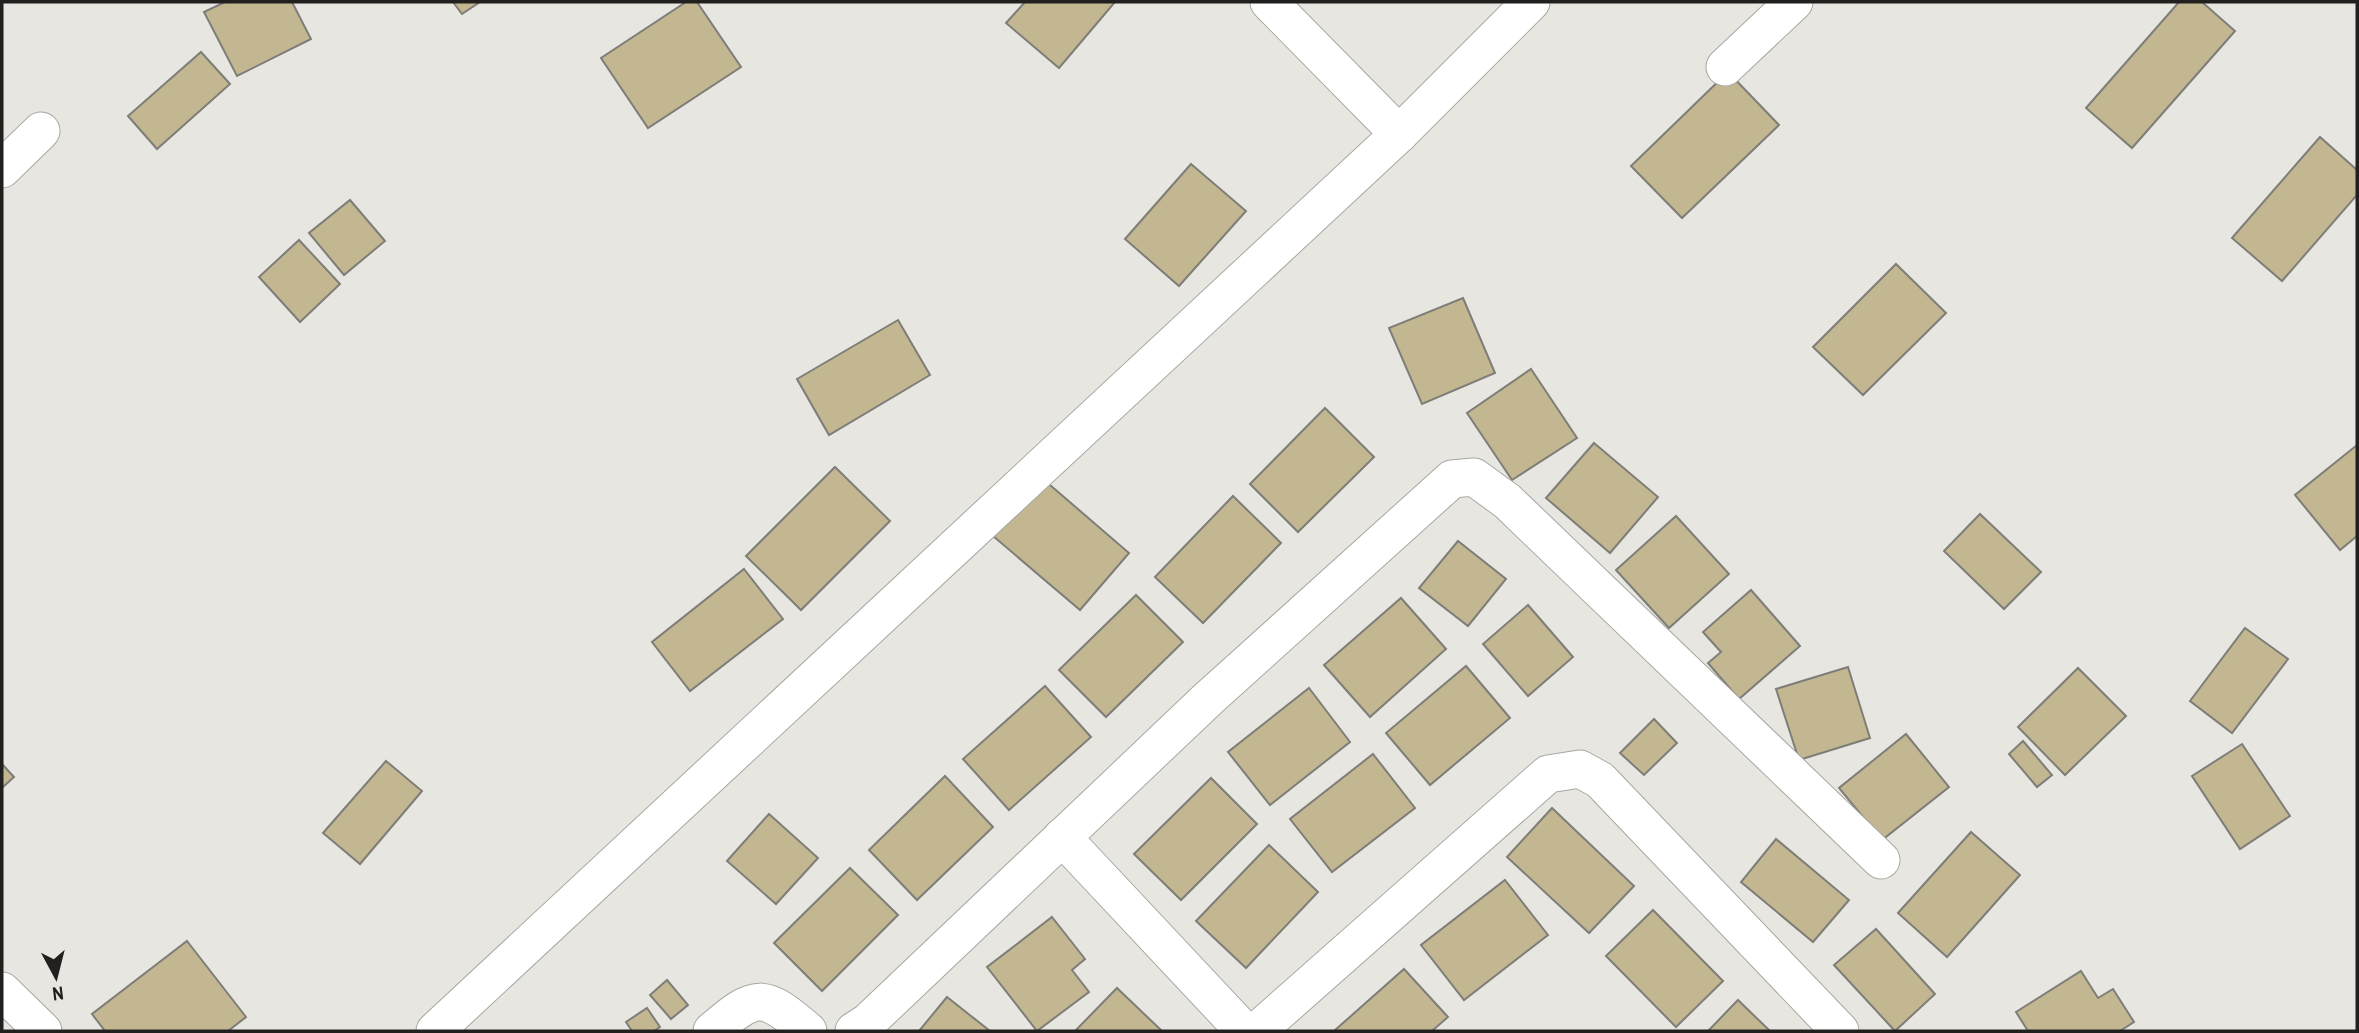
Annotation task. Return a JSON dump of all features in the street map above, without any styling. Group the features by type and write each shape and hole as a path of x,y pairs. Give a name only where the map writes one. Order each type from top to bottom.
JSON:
{"street":[{"path":"1269,2 1399,134"},
{"path":"435,1031 1399,134 1531,2"},
{"path":"1725,67 1794,2"},
{"path":"2,169 41,131"},
{"path":"854,1031 868,1022 1208,699 1452,479 1474,477 1507,501 1881,860"},
{"path":"1257,1031 1548,774 1580,769 1600,780 1840,1031"},
{"path":"1062,838 1244,1031"},
{"path":"2,991 43,1031"},
{"path":"712,1031 739,1008 756,1001 782,1009 808,1031"}],"building":[{"path":"225,2 292,2 311,39 237,76 204,12"},
{"path":"453,2 480,2 462,14"},
{"path":"686,2 697,2 741,67 648,128 601,58"},
{"path":"1025,2 1115,2 1059,68 1006,23"},
{"path":"2179,2 2202,2 2235,31 2132,148 2086,108"},
{"path":"201,52 230,84 157,149 128,116"},
{"path":"1728,72 1779,125 1682,218 1631,166"},
{"path":"2320,137 2357,170 2357,195 2282,281 2232,238"},
{"path":"1191,164 1246,211 1179,286 1125,239"},
{"path":"350,200 385,241 344,275 309,233"},
{"path":"299,240 340,284 300,322 259,277"},
{"path":"1896,264 1946,313 1863,395 1813,347"},
{"path":"1463,298 1495,373 1422,404 1389,328"},
{"path":"898,320 930,375 829,435 797,379"},
{"path":"1531,369 1577,438 1512,480 1467,413"},
{"path":"1325,408 1374,457 1298,532 1250,484"},
{"path":"1594,443 1658,497 1610,553 1546,498"},
{"path":"2357,445 2357,536 2340,550 2295,495"},
{"path":"835,467 890,521 801,610 746,556"},
{"path":"1043,479 1129,553 1080,610 993,536"},
{"path":"1233,496 1281,543 1203,623 1155,577"},
{"path":"1980,514 2041,572 2004,609 1944,551"},
{"path":"1676,516 1729,574 1669,628 1616,570"},
{"path":"1458,541 1506,579 1468,626 1419,588"},
{"path":"744,569 783,619 690,691 652,642"},
{"path":"1751,590 1800,646 1739,699 1708,663 1721,652 1703,632"},
{"path":"1136,595 1183,642 1106,717 1059,670"},
{"path":"1401,598 1446,649 1370,717 1324,665"},
{"path":"1528,605 1573,657 1528,696 1483,644"},
{"path":"2245,628 2288,659 2232,733 2190,701"},
{"path":"1466,666 1510,718 1430,785 1386,733"},
{"path":"1848,667 1870,738 1799,760 1776,689"},
{"path":"2078,668 2126,716 2065,775 2018,727"},
{"path":"1045,686 1091,737 1009,810 963,759"},
{"path":"1309,688 1350,742 1270,805 1228,752"},
{"path":"1654,719 1677,743 1644,775 1620,753"},
{"path":"1906,734 1949,787 1882,840 1839,788"},
{"path":"2023,741 2052,775 2037,787 2009,754"},
{"path":"2242,744 2290,816 2240,849 2192,776"},
{"path":"1373,754 1415,808 1332,872 1290,819"},
{"path":"386,761 422,791 360,864 323,833"},
{"path":"2,764 14,777 2,788"},
{"path":"945,776 993,827 917,900 869,850"},
{"path":"1211,778 1257,824 1181,900 1134,854"},
{"path":"1552,808 1634,886 1589,933 1507,857"},
{"path":"769,814 818,858 776,904 727,861"},
{"path":"1971,832 2020,875 1947,957 1898,913"},
{"path":"1776,839 1849,900 1813,942 1741,882"},
{"path":"1269,845 1318,892 1246,968 1196,921"},
{"path":"850,868 898,915 822,991 774,943"},
{"path":"1505,880 1548,935 1464,1000 1421,945"},
{"path":"1653,910 1723,981 1676,1027 1606,956"},
{"path":"1052,917 1085,959 1072,970 1089,992 1037,1031 987,967"},
{"path":"1876,929 1935,994 1895,1031 1834,965"},
{"path":"187,941 246,1017 228,1031 105,1031 92,1014"},
{"path":"1404,969 1448,1017 1432,1031 1334,1031"},
{"path":"2081,971 2098,998 2113,989 2134,1022 2120,1031 2028,1031 2016,1012"},
{"path":"667,980 688,1005 671,1019 650,995"},
{"path":"1117,988 1162,1031 1075,1031"},
{"path":"947,997 990,1031 919,1031"},
{"path":"1738,1000 1770,1031 1708,1031"},
{"path":"647,1008 660,1027 654,1031 632,1031 626,1022"}]}
